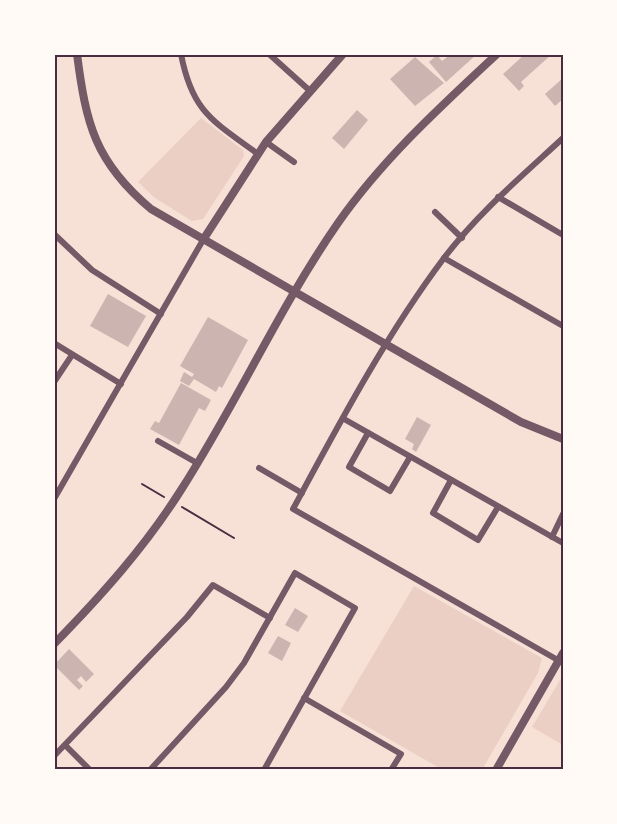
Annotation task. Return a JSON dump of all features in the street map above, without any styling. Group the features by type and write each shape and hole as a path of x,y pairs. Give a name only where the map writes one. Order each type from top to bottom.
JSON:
{"street":[{"path":"77,54 87,115 97,143 109,166 129,190 151,209 521,422 563,439"},
{"path":"181,54 186,82 195,101 207,116 258,153"},
{"path":"268,54 309,90"},
{"path":"54,500 203,240 258,153 309,90 343,54"},
{"path":"54,644 127,565 197,463 294,292 339,223 378,172 408,138 497,54"},
{"path":"496,770 562,659 293,509 387,345 444,258 498,197 563,138"},
{"path":"266,142 294,162"},
{"path":"498,197 563,235"},
{"path":"435,212 462,238"},
{"path":"54,234 92,270 161,314"},
{"path":"444,258 563,326"},
{"path":"54,343 121,384"},
{"path":"54,382 72,355"},
{"path":"344,419 563,543"},
{"path":"368,433 349,468 390,491 410,457"},
{"path":"158,441 197,463"},
{"path":"259,468 302,493"},
{"path":"451,480 433,513 478,540 498,507"},
{"path":"552,537 563,514"},
{"path":"150,770 226,687 270,618 295,573 355,608 264,770"},
{"path":"54,756 187,617 213,585 270,618"},
{"path":"304,698 401,754 390,770"},
{"path":"65,745 90,770"}],"path":[{"path":"142,484 172,502"},
{"path":"181,507 234,538"}],"shaded area":[{"path":"201,118 243,150 244,156 203,219 192,221 155,198 138,182"},
{"path":"414,586 542,658 538,673 482,770 443,770 340,711"},
{"path":"563,675 563,745 532,727"}],"building":[{"path":"451,54 477,54 446,82 429,62 437,55 442,61"},
{"path":"525,54 552,54 521,82 524,86 519,91 503,74"},
{"path":"415,57 444,83 415,106 390,79"},
{"path":"563,78 563,99 555,106 545,94"},
{"path":"357,110 368,120 344,149 332,138"},
{"path":"108,294 146,316 128,347 90,326"},
{"path":"208,317 248,340 222,388 219,386 216,392 194,379 189,386 180,381 184,372 192,377 194,374 180,366"},
{"path":"181,383 211,400 205,411 199,408 179,445 150,429 155,421 159,423"},
{"path":"417,417 431,425 416,452 412,449 414,444 405,439"},
{"path":"295,608 308,616 298,632 285,625"},
{"path":"278,636 291,643 282,661 268,653"},
{"path":"69,649 94,674 86,682 81,676 77,680 83,686 79,690 54,665"}]}
